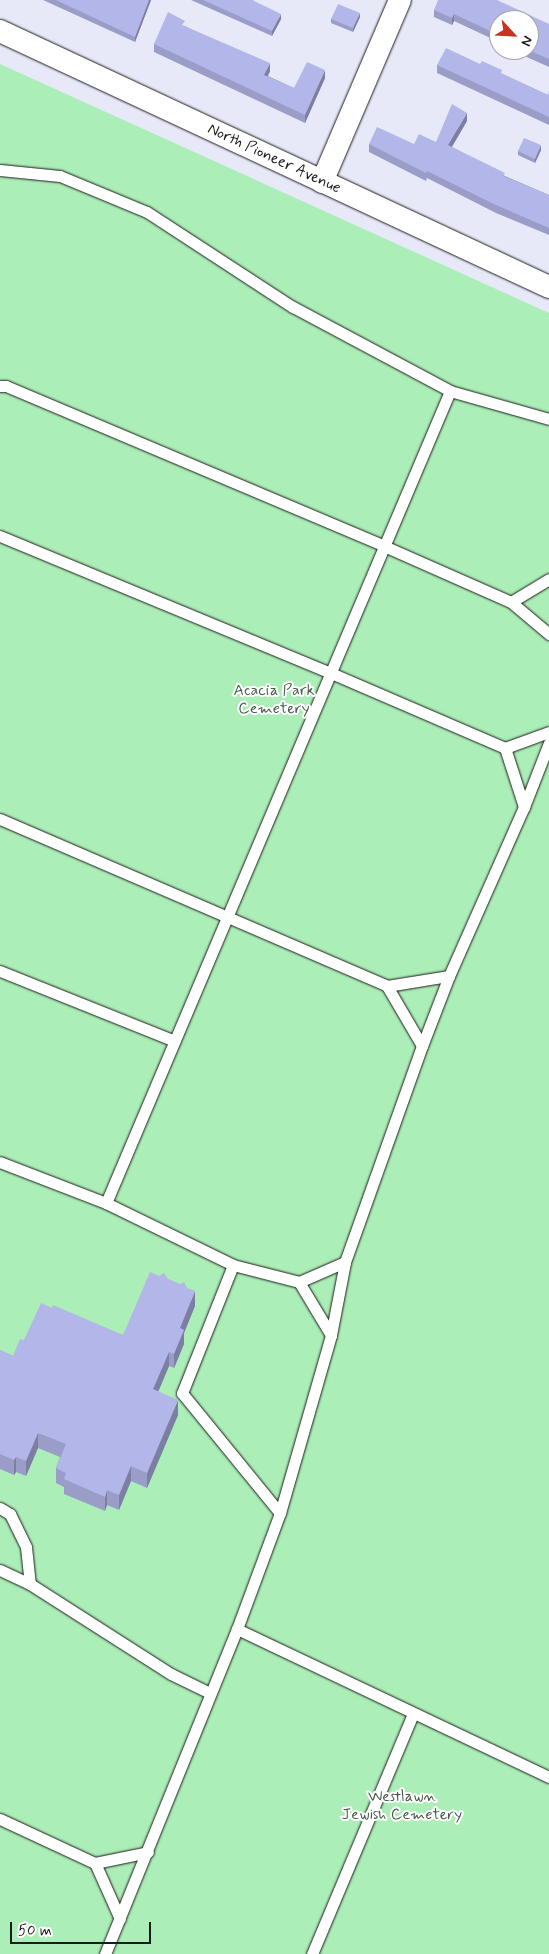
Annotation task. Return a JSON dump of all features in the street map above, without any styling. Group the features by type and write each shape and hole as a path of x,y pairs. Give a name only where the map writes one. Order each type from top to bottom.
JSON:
{"street":[{"path":"322,182 400,0"},
{"name":"North Pioneer Avenue","path":"0,31 549,287"}],"lane":[{"path":"0,170 60,176 147,212 293,307 450,391 549,419"},
{"path":"0,386 6,386 384,546 511,602 549,634"},
{"path":"106,1203 450,391"},
{"path":"0,536 331,673 505,748 549,732"},
{"path":"511,602 549,580"},
{"path":"104,1954 148,1852 237,1628 280,1513 331,1335 345,1262 422,1046 449,976 524,807 549,743"},
{"path":"505,748 524,807"},
{"path":"0,820 387,986 449,976"},
{"path":"0,970 175,1041"},
{"path":"387,986 422,1046"},
{"path":"0,1162 106,1203 233,1265 299,1282 345,1262"},
{"path":"233,1265 182,1393 280,1513"},
{"path":"299,1282 331,1335"},
{"path":"0,1508 10,1514 26,1547 30,1584"},
{"path":"0,1570 30,1584 172,1674 210,1693"},
{"path":"237,1628 413,1714 549,1777"},
{"path":"312,1954 413,1714"},
{"path":"0,1818 95,1863 148,1852"},
{"path":"95,1863 120,1919"}],"green space":[{"name":"Acacia Park Cemetery","path":"0,64 549,313 549,1954 0,1954"}],"building":[{"path":"56,0 149,0 135,37"},
{"path":"203,0 252,0 281,14 272,31"},
{"path":"438,0 497,0 519,10 489,10 489,30 454,14 452,18 434,10"},
{"path":"338,4 360,13 353,28 331,19"},
{"path":"168,12 185,21 182,25 270,63 264,75 294,88 307,62 325,70 305,115 154,44"},
{"path":"539,19 549,24 549,59 539,55"},
{"path":"446,48 480,64 482,61 502,70 501,73 548,95 549,92 549,117 437,65"},
{"path":"452,104 467,113 448,145 505,173 503,176 549,195 549,228 496,205 427,171 426,173 369,144 377,127 414,144 419,134 436,142"},
{"path":"524,138 541,145 535,159 518,151"},
{"path":"150,1272 159,1276 164,1273 168,1279 180,1284 184,1282 187,1288 195,1291 180,1328 184,1330 174,1354 169,1352 153,1389 178,1400 147,1473 131,1466 119,1495 107,1490 105,1497 64,1479 66,1473 56,1468 66,1444 38,1433 26,1461 16,1457 14,1460 0,1454 0,1350 13,1356 20,1339 24,1340 41,1303 52,1308 53,1305 123,1335"}],"park label":[{"name":"Westlawn Jewish Cemetery","path":"402,1806"}]}
